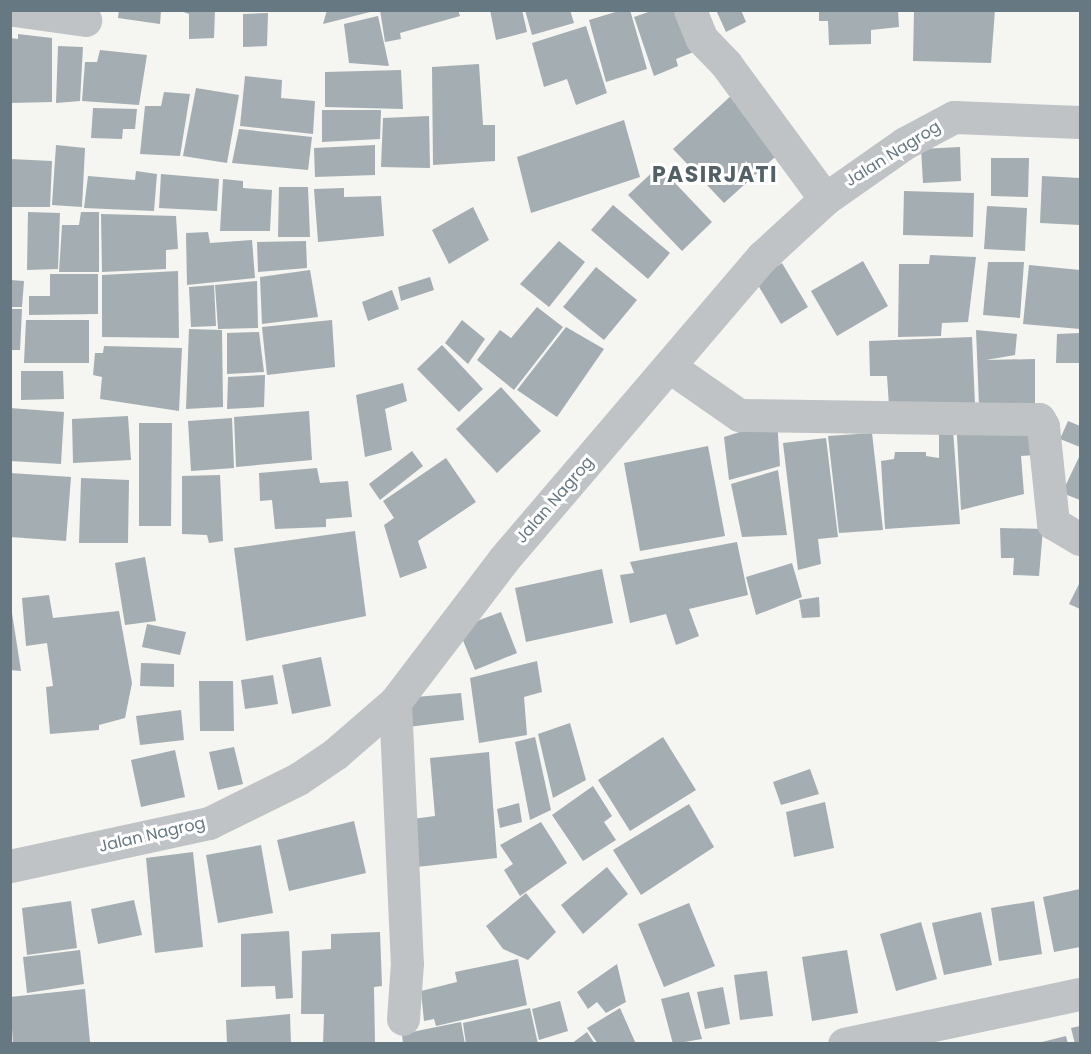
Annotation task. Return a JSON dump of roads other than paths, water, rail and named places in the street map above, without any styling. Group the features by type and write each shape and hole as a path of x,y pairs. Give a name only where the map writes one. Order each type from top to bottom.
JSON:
{"street":[{"path":"14,10 85,20"},
{"path":"690,10 702,39 726,64 825,199"},
{"name":"Jalan Nagrog","path":"10,866 209,823 298,780 335,754 395,702 504,560 762,257 825,199 905,143 954,117 971,114 1080,122"},
{"path":"670,367 739,415 1039,419 1053,523 1080,539"},
{"path":"395,702 407,963 403,1018"},
{"path":"844,1044 896,1039 1080,994"}],"district":[{"name":"PASIRJATI","path":"715,175"}]}
